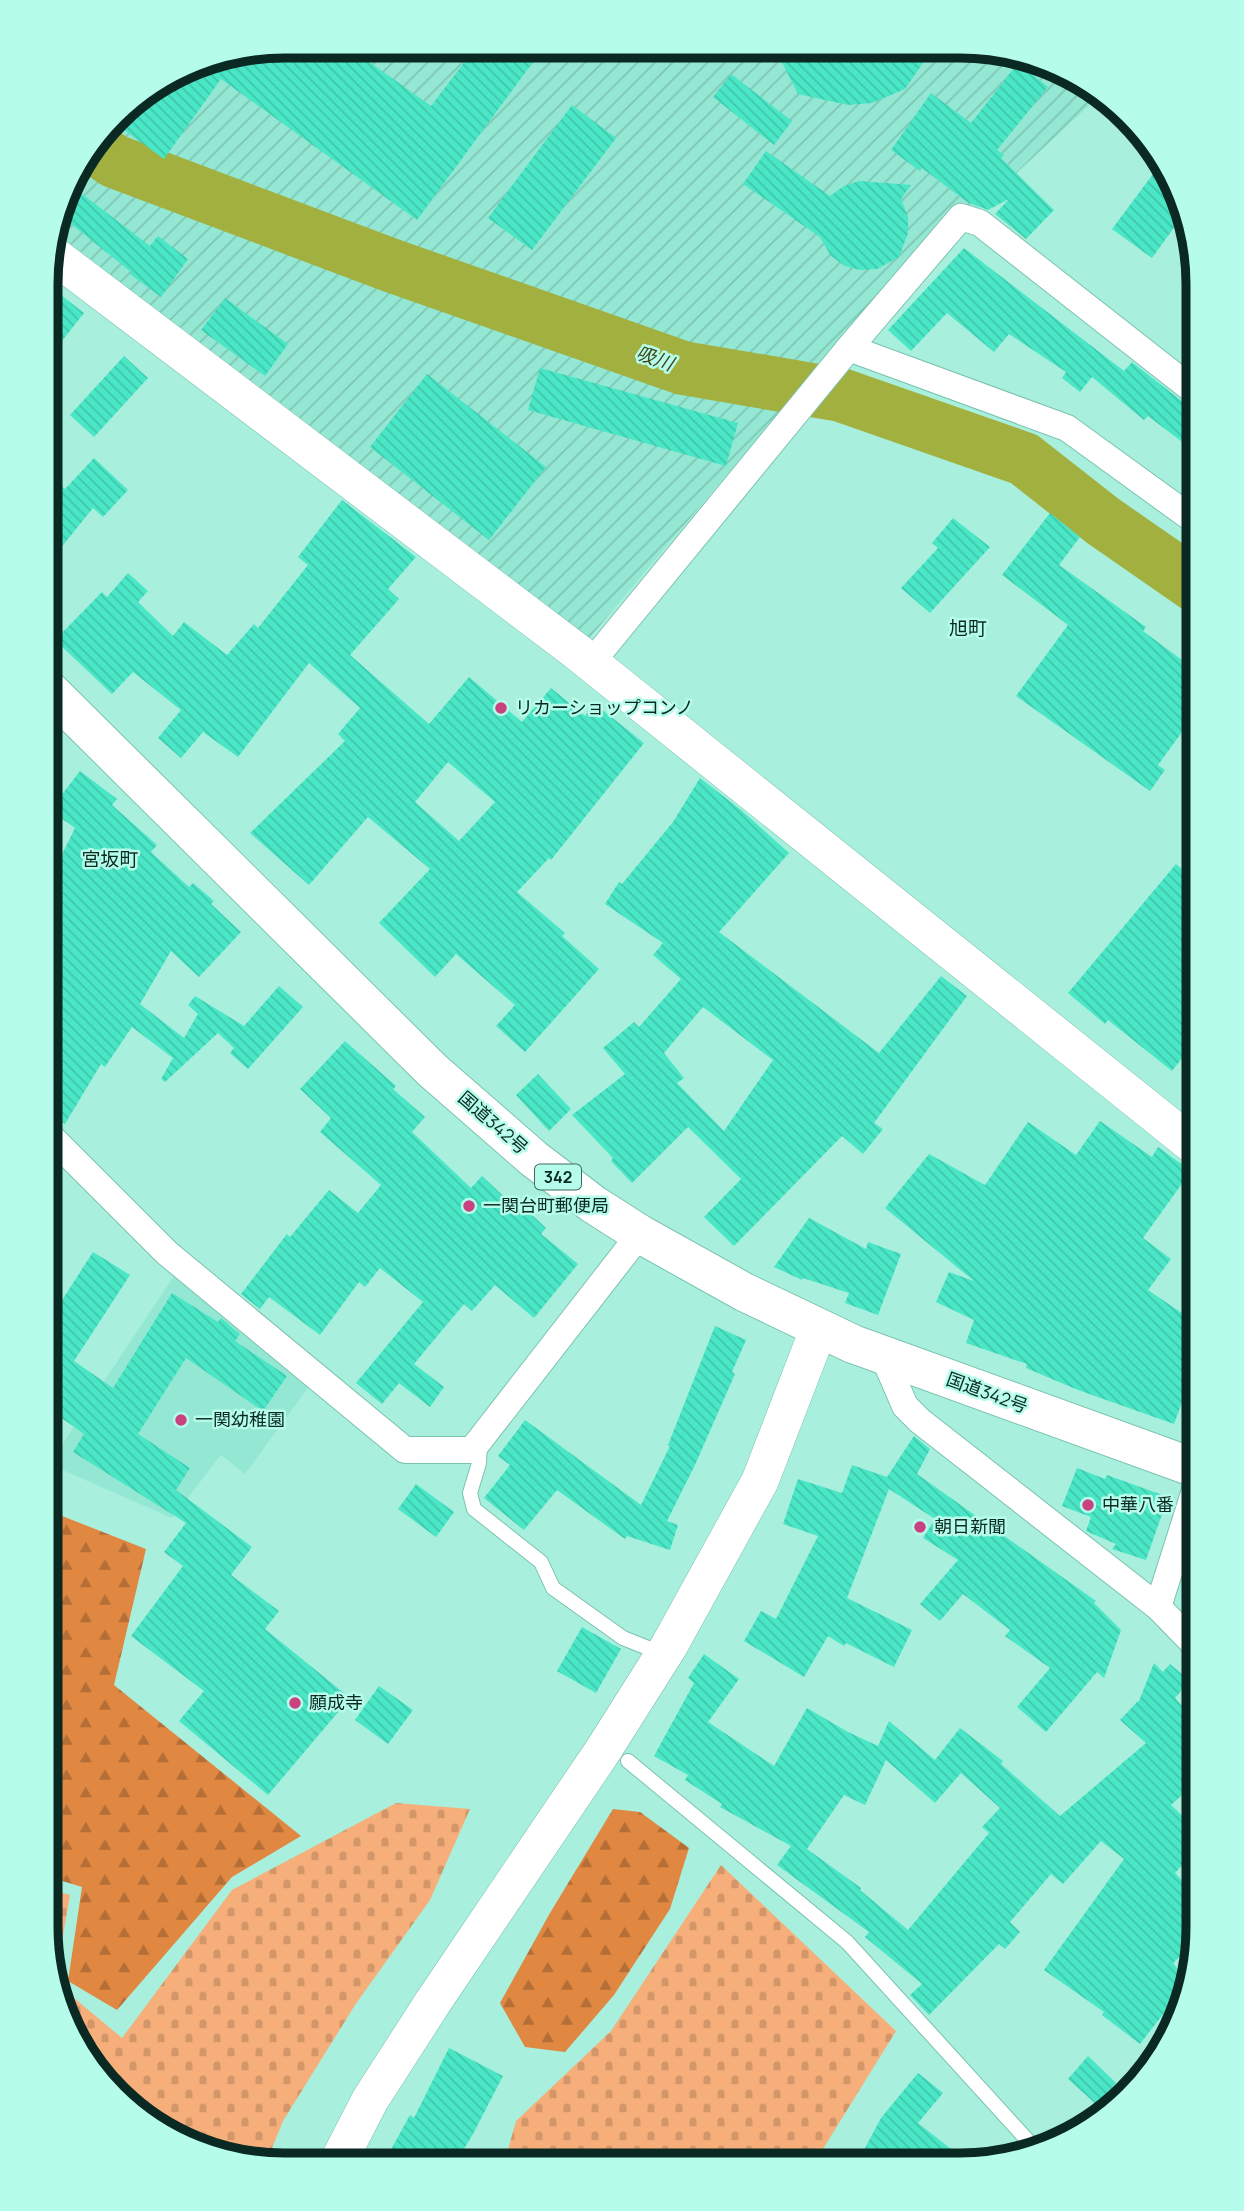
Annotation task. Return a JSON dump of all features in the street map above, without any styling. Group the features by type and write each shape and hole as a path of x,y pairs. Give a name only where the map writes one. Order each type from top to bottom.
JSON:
{"highway":[{"name":"国道342号","path":"58,699 432,1070 534,1159 593,1204 640,1234 744,1292 819,1328 884,1355 1186,1454"}],"street":[{"path":"592,663 841,357 961,217 979,223 1186,385"},
{"path":"60,260 592,663 1186,1139"},
{"path":"841,357 1068,428 1186,514"},
{"path":"58,1152 167,1253 405,1450 472,1450 640,1234"},
{"path":"343,2153 370,2100 433,2002 604,1749 664,1654 760,1481 819,1328"},
{"path":"884,1355 905,1406 920,1421 1158,1607 1186,1635"},
{"path":"1158,1607 1186,1521"}],"lane":[{"path":"480,1440 479,1463 470,1493 474,1509 541,1562 553,1588 623,1638 664,1654"},
{"path":"628,1761 847,1942 1029,2142"}],"shaded area":[{"path":"283,58 961,58 1005,62 1033,70 1060,81 1093,102 847,331 587,641 62,237 75,197 88,171 114,135 158,96 197,75 239,62"},
{"name":"一関幼稚園","path":"174,1276 310,1385 245,1474 221,1455 172,1518 58,1468 58,1450"}],"green space":[{"path":"58,1514 146,1549 114,1685 301,1836 232,1877 117,2010 68,1981 82,1887 58,1880"},
{"path":"396,1803 470,1809 430,1900 355,2005 283,2121 270,2152 225,2146 211,2141 158,2115 135,2097 96,2053 81,2027 68,1993 122,2038 232,1890"},
{"path":"613,1809 640,1812 689,1848 670,1909 614,1995 565,2052 525,2047 500,2003"},
{"path":"721,1865 896,2031 820,2153 507,2153 516,2121 611,2031"},
{"path":"58,1892 70,1895 60,1955"}],"building":[{"path":"283,58 364,58 431,106 468,58 536,58 417,220 221,79 164,159 121,128 135,114 171,88 197,75 239,62"},
{"path":"780,58 926,58 905,89 872,103 848,105 798,94"},
{"path":"1016,65 1023,67 1048,87 997,150 1004,155 1001,158 1054,210 1026,239 995,214 1009,199 988,210 967,202 922,168 920,171 891,150 931,93 971,123"},
{"path":"731,74 792,121 774,145 713,97"},
{"path":"572,105 616,138 532,250 488,218"},
{"path":"766,151 830,196 844,186 859,181 911,185 901,199 908,217 908,233 899,257 877,269 860,270 845,266 831,256 820,237 743,184"},
{"path":"1155,171 1178,222 1152,258 1112,229"},
{"path":"78,191 150,246 158,236 188,259 161,297 130,274 131,272 67,221"},
{"path":"964,248 1124,371 1132,362 1186,404 1186,445 1148,416 1144,420 1092,377 1080,392 1062,378 1066,372 1009,334 994,352 947,313 911,351 888,330"},
{"path":"58,293 84,313 58,346"},
{"path":"225,298 288,344 265,376 201,330"},
{"path":"124,356 148,378 94,437 70,415"},
{"path":"540,368 738,423 726,466 528,410"},
{"path":"427,374 546,467 489,540 370,447"},
{"path":"94,458 128,490 103,517 93,508 58,551 58,483 65,489"},
{"path":"342,500 416,557 388,589 399,599 350,655 429,724 469,677 522,722 551,688 585,716 595,704 644,743 551,860 549,858 517,892 565,933 562,936 599,969 525,1052 496,1026 515,1005 456,954 435,977 379,923 430,869 368,817 309,885 250,833 345,741 338,734 360,708 309,663 238,757 203,732 181,758 158,738 181,710 133,672 112,694 58,643 58,637 102,592 107,597 128,573 148,591 138,602 173,636 184,622 227,655 254,624 258,628 308,565 298,557","holes":["448,762 495,802 459,841 415,802"]},
{"path":"1050,513 1080,537 1059,565 1146,627 1143,631 1186,663 1186,726 1158,765 1165,770 1150,791 1016,696 1068,625 1002,575"},
{"path":"953,518 990,547 930,613 901,588 938,548 932,543"},
{"path":"80,771 117,799 112,805 157,845 151,852 189,887 193,883 214,901 211,904 241,932 199,977 171,951 140,1004 184,1038 198,1014 188,1005 195,996 244,1026 279,986 303,1007 248,1069 230,1053 234,1048 218,1033 165,1082 161,1079 173,1058 132,1027 105,1067 101,1064 65,1124 58,1120 58,863 75,828 58,816 58,800"},
{"path":"700,778 789,853 719,932 879,1053 941,976 967,996 874,1123 883,1129 863,1154 842,1136 734,1246 704,1217 741,1179 688,1127 632,1183 611,1161 613,1158 572,1115 625,1074 603,1048 634,1022 639,1027 681,979 653,955 663,943 605,904 619,882 622,884 673,822","holes":["703,1007 773,1060 724,1131 677,1083 684,1078 664,1053"]},
{"path":"1176,864 1186,873 1186,1053 1172,1071 1108,1020 1105,1024 1068,993"},
{"path":"345,1041 396,1086 393,1089 425,1117 412,1132 471,1188 482,1176 512,1204 516,1200 546,1228 541,1234 578,1264 534,1318 495,1285 472,1311 464,1304 414,1364 444,1387 430,1407 399,1383 382,1404 356,1383 423,1302 380,1268 365,1287 359,1282 320,1335 269,1297 260,1309 241,1294 287,1234 290,1237 329,1190 358,1213 381,1185 320,1132 331,1118 300,1089"},
{"path":"538,1074 571,1109 549,1131 516,1095"},
{"path":"1100,1121 1152,1157 1158,1147 1186,1167 1186,1178 1143,1238 1171,1259 1148,1290 1186,1316 1186,1398 1184,1397 1174,1424 1078,1390 1026,1368 1027,1364 966,1343 974,1320 936,1302 949,1272 974,1281 885,1208 929,1154 985,1185 1028,1122 1076,1155"},
{"path":"809,1218 866,1249 868,1242 901,1254 878,1315 845,1303 849,1293 803,1278 802,1280 774,1267"},
{"path":"93,1252 130,1275 74,1361 113,1388 172,1293 218,1322 221,1318 240,1334 235,1341 287,1376 263,1411 186,1358 138,1434 190,1468 176,1490 252,1547 231,1575 279,1611 265,1629 350,1698 268,1795 179,1721 204,1691 131,1636 183,1566 164,1552 186,1523 73,1452 84,1434 58,1416 58,1306"},
{"path":"715,1326 746,1340 732,1372 735,1374 667,1521 678,1525 670,1550 627,1536 625,1539 557,1490 524,1530 484,1498 510,1465 498,1456 525,1420 641,1505 670,1446 668,1445"},
{"path":"914,1436 930,1449 917,1474 1096,1601 1094,1603 1121,1630 1104,1678 1097,1672 1046,1732 1017,1707 1050,1668 1005,1636 1010,1630 963,1594 940,1621 920,1604 958,1560 923,1538 935,1519 889,1489 847,1598 912,1630 894,1667 846,1643 844,1646 828,1636 804,1677 744,1641 761,1611 776,1619 818,1536 783,1524 798,1479 842,1493 852,1465 887,1477"},
{"path":"1077,1468 1105,1479 1107,1475 1168,1497 1146,1560 1112,1549 1116,1544 1086,1531 1091,1517 1062,1506"},
{"path":"416,1484 454,1512 436,1537 398,1509"},
{"path":"582,1627 621,1649 596,1693 557,1671"},
{"path":"704,1654 739,1679 708,1722 774,1766 807,1708 878,1746 889,1721 935,1760 960,1728 1003,1761 1001,1764 1060,1816 1146,1743 1120,1720 1139,1701 1154,1663 1163,1672 1170,1664 1186,1678 1186,1686 1175,1698 1186,1710 1186,1792 1171,1805 1186,1819 1186,1861 1175,1873 1186,1884 1186,1942 1185,1952 1173,1963 1181,1973 1174,2000 1140,2044 1102,2015 1104,2012 1044,1970 1124,1859 1101,1841 1063,1884 1051,1874 1010,1922 1020,1932 1005,1949 999,1944 929,2015 910,1995 922,1984 865,1937 869,1932 777,1865 791,1846 720,1807 722,1804 685,1780 688,1775 654,1756 694,1683 688,1678","holes":["886,1760 935,1803 961,1773 1000,1808 982,1827 989,1833 908,1930 860,1890 861,1888 807,1849 844,1795 865,1805"]},
{"path":"379,1686 413,1710 388,1744 355,1720"},
{"path":"449,2048 503,2076 462,2153 389,2153 410,2115 414,2118"},
{"path":"1088,2056 1116,2083 1097,2105 1068,2079"},
{"path":"918,2073 943,2093 918,2123 956,2153 862,2153 881,2118"}],"waterway":[{"name":"吸川","path":"101,152 114,161 390,265 683,368 841,395 1024,459 1103,521 1186,579"}],"place":[{"name":"リカーショップコンノ","path":"501,708"},
{"name":"一関台町郵便局","path":"469,1206"},
{"name":"一関幼稚園","path":"181,1420"},
{"name":"中華八番","path":"1088,1505"},
{"name":"朝日新聞","path":"920,1527"},
{"name":"願成寺","path":"295,1703"}],"district":[{"name":"旭町","path":"968,628"},
{"name":"宮坂町","path":"110,859"}]}
